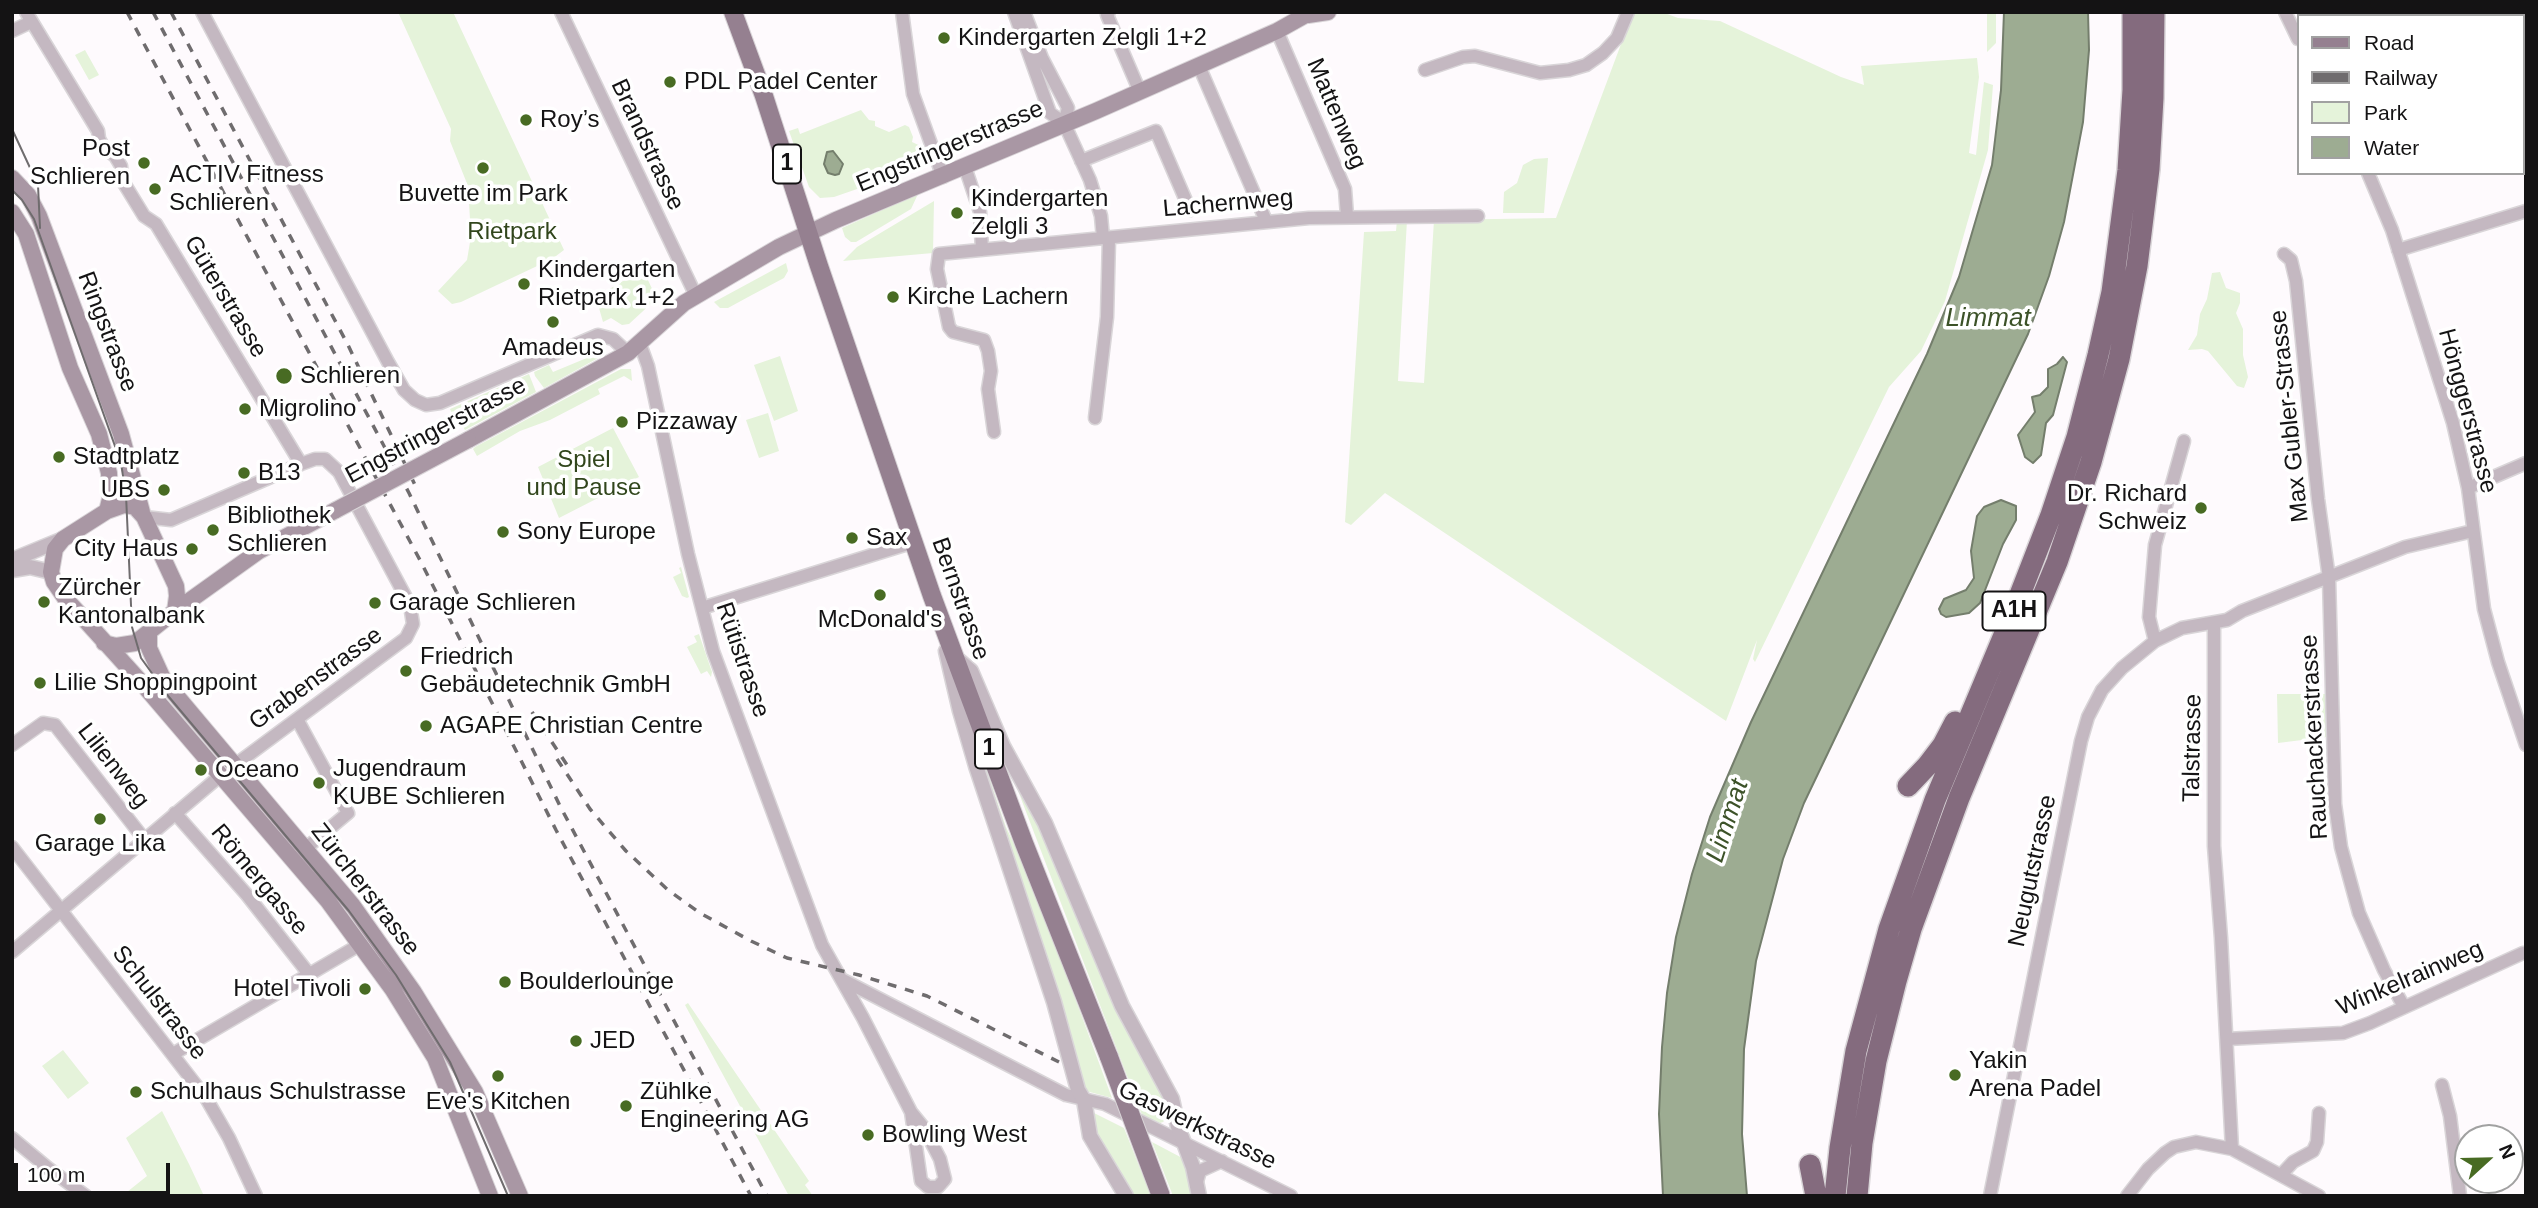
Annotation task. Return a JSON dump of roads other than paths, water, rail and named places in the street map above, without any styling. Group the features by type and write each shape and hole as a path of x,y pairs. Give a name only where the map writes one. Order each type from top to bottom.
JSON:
{"highway":[{"name":"A1H","path":"1835,1196 1856,1051 1889,929 1935,800 2051,515 2077,437 2112,292 2128,170 2133,90 2133,12"},
{"name":"A1H","path":"1857,1196 1862,1143 1876,1061 1911,929 1959,798 2057,562 2091,462 2119,359 2137,266 2147,191 2152,135 2154,12"},
{"path":"1908,786 1943,745 2007,628"},
{"path":"1810,1165 1816,1196"}],"main road":[{"name":"Bernstrasse","path":"733,12 954,656 1161,1196"},
{"name":"Engstringerstrasse","path":"174,611 259,551 634,349 696,296 779,247 1199,66 1277,31 1303,15 1328,12"},
{"name":"Ringstrasse","path":"12,178 23,188 39,216 121,434 143,514 176,586"},
{"name":"Ringstrasse","path":"12,212 26,234 70,368 99,434 109,473 110,499 107,510"},
{"path":"51,572 55,548 63,539 107,510 124,505 143,514"},
{"name":"Engstringerstrasse","path":"176,586 198,586 230,571"},
{"name":"Zürcherstrasse","path":"51,572 65,598 140,681 328,901 394,990 435,1058 490,1196"},
{"path":"103,643 129,645 149,633 174,611 176,586"},
{"name":"Zürcherstrasse","path":"149,633 149,648 164,681 383,946 467,1076 520,1196"}],"street":[{"name":"Engstringerstrasse","path":"202,12 388,362 404,390 415,400 426,405 440,403 598,334 634,349"},
{"name":"Brandstrasse","path":"561,12 696,296"},
{"path":"902,12 913,94 943,177"},
{"path":"1014,12 1050,113 1064,123 1097,198 1106,238 1108,317 1095,418"},
{"path":"1024,12 1038,50 1068,107 1064,123"},
{"path":"1109,12 1107,15 1140,92"},
{"path":"1425,69 1475,56 1541,73 1569,70 1586,65 1603,53 1617,38 1628,12"},
{"path":"2285,12 2296,33"},
{"path":"12,31 29,17"},
{"name":"Güterstrasse","path":"29,17 98,131 104,148 115,156 121,166 122,180 145,216 156,224 301,464"},
{"name":"Mattenweg","path":"1277,31 1345,189 1347,216"},
{"path":"1199,66 1266,221"},
{"path":"1081,161 1156,131 1190,210"},
{"path":"965,167 980,212 982,250"},
{"name":"Hönggerstrasse","path":"2369,175 2398,250 2444,391 2468,488 2484,609 2498,662 2526,745"},
{"path":"2398,250 2526,211"},
{"name":"Lachernweg","path":"994,432 988,389 991,371 989,351 984,340 960,334 949,327 937,269 939,254 1266,221 1347,216 1478,216"},
{"name":"Max Gubler-Strasse","path":"2284,254 2291,260 2296,281 2318,499 2329,578"},
{"name":"Rütistrasse","path":"634,349 648,366 713,651 816,929 839,978 911,1112"},
{"path":"2155,641 2149,617 2155,545 2184,441"},
{"name":"Grabenstrasse","path":"235,765 403,641 412,629 413,618 403,591 336,468 322,459 301,464"},
{"path":"2468,488 2526,463"},
{"path":"143,514 171,520 301,464"},
{"path":"2214,623 2405,547 2473,531"},
{"path":"12,560 63,539"},
{"path":"702,608 914,542"},
{"path":"12,570 30,567 51,572"},
{"name":"Rauchackerstrasse","path":"2329,578 2335,804 2341,847 2359,913 2404,1007"},
{"path":"936,606 960,711 1054,1002 1078,1090 1084,1100 1086,1124 1090,1136 1126,1196"},
{"name":"Neugutstrasse","path":"1990,1196 2088,717 2102,690 2122,668 2155,641 2182,628 2214,623"},
{"name":"Talstrasse","path":"2214,623 2213,837 2232,1149"},
{"path":"954,656 971,671 1003,746 1045,823 1108,975 1172,1099 1197,1190"},
{"path":"298,719 348,813 305,849"},
{"name":"Lilienweg","path":"12,746 43,723 55,725 144,839"},
{"path":"12,952 220,776"},
{"name":"Römergasse","path":"175,813 309,974"},
{"name":"Schulstrasse","path":"12,848 173,1054 218,1118 256,1196"},
{"path":"173,1054 361,944"},
{"name":"Winkelrainweg","path":"2227,1039 2343,1032 2523,953"},
{"path":"839,978 1066,1095 1084,1100"},
{"path":"2442,1085 2450,1116 2460,1196"},
{"name":"Gaswerkstrasse","path":"1084,1100 1105,1104 1291,1196"},
{"path":"911,1112 924,1128 940,1158 945,1179 938,1187 925,1186 921,1181 911,1112"},
{"path":"2281,1175 2293,1162 2313,1151 2317,1142 2319,1113"},
{"path":"12,1138 86,1196"},
{"path":"2127,1196 2148,1169 2174,1147 2196,1142 2232,1149 2319,1196"},
{"path":"1197,1190 1200,1171 1222,1160"}],"water":[{"name":"Limmat","path":"2004,12 2088,12 2089,50 2083,122 2064,222 2049,276 2028,334 1804,803 1783,859 1756,961 1744,1049 1742,1134 1747,1196 1663,1196 1659,1114 1662,1047 1676,937 1692,874 1710,817 1751,722 1927,354 1959,277 1992,165 2001,90"},
{"path":"833,151 843,164 839,174 835,175 828,173 824,164 827,152"},
{"path":"2063,357 2067,362 2053,415 2046,423 2041,455 2033,463 2025,457 2018,435 2035,412 2032,397 2040,395 2048,387 2048,369"},
{"path":"2001,500 2016,506 2016,520 2003,544 1980,603 1969,613 1946,617 1939,609 1944,599 1966,590 1974,578 1971,551 1977,516 1984,507"}],"tram line":[{"path":"12,129 38,185 40,228"},
{"path":"12,190 34,219 121,463 126,495 132,627 141,658 169,697 349,911 396,975 450,1062 508,1196"}],"railway":[{"path":"127,12 421,562 556,830 751,1196"},
{"path":"153,12 409,493 560,806 767,1196"},
{"path":"171,12 348,345 415,485"},
{"path":"532,712 567,765"},
{"path":"557,759 590,809 626,851 668,890 700,913 787,958 859,975 927,996 1059,1062"},
{"path":"12,1193 15,1196"}],"place":[{"name":"Kindergarten Zelgli 1+2","path":"944,38"},
{"name":"PDL Padel Center","path":"670,82"},
{"name":"Roy’s","path":"526,120"},
{"name":"Post Schlieren","path":"144,163"},
{"name":"Buvette im Park","path":"483,168"},
{"name":"ACTIV Fitness Schlieren","path":"155,189"},
{"name":"Kindergarten Zelgli 3","path":"957,213"},
{"name":"Kindergarten Rietpark 1+2","path":"524,284"},
{"name":"Kirche Lachern","path":"893,297"},
{"name":"Amadeus","path":"553,322"},
{"name":"Schlieren","path":"284,376"},
{"name":"Migrolino","path":"245,409"},
{"name":"Pizzaway","path":"622,422"},
{"name":"Stadtplatz","path":"59,457"},
{"name":"B13","path":"244,473"},
{"name":"UBS","path":"164,490"},
{"name":"Dr. Richard Schweiz","path":"2201,508"},
{"name":"Bibliothek Schlieren","path":"213,530"},
{"name":"Sony Europe","path":"503,532"},
{"name":"Sax","path":"852,538"},
{"name":"City Haus","path":"192,549"},
{"name":"McDonald's","path":"880,595"},
{"name":"Zürcher Kantonalbank","path":"44,602"},
{"name":"Garage Schlieren","path":"375,603"},
{"name":"Friedrich Gebäudetechnik GmbH","path":"406,671"},
{"name":"Lilie Shoppingpoint","path":"40,683"},
{"name":"AGAPE Christian Centre","path":"426,726"},
{"name":"Oceano","path":"201,770"},
{"name":"Jugendraum KUBE Schlieren","path":"319,783"},
{"name":"Garage Lika","path":"100,819"},
{"name":"Boulderlounge","path":"505,982"},
{"name":"Hotel Tivoli","path":"365,989"},
{"name":"JED","path":"576,1041"},
{"name":"Yakin Arena Padel","path":"1955,1075"},
{"name":"Eve's Kitchen","path":"498,1076"},
{"name":"Schulhaus Schulstrasse","path":"136,1092"},
{"name":"Zühlke Engineering AG","path":"626,1106"},
{"name":"Bowling West","path":"868,1135"}],"park label":[{"name":"Rietpark","path":"512,232"},
{"name":"Spiel und Pause","path":"584,474"}]}
